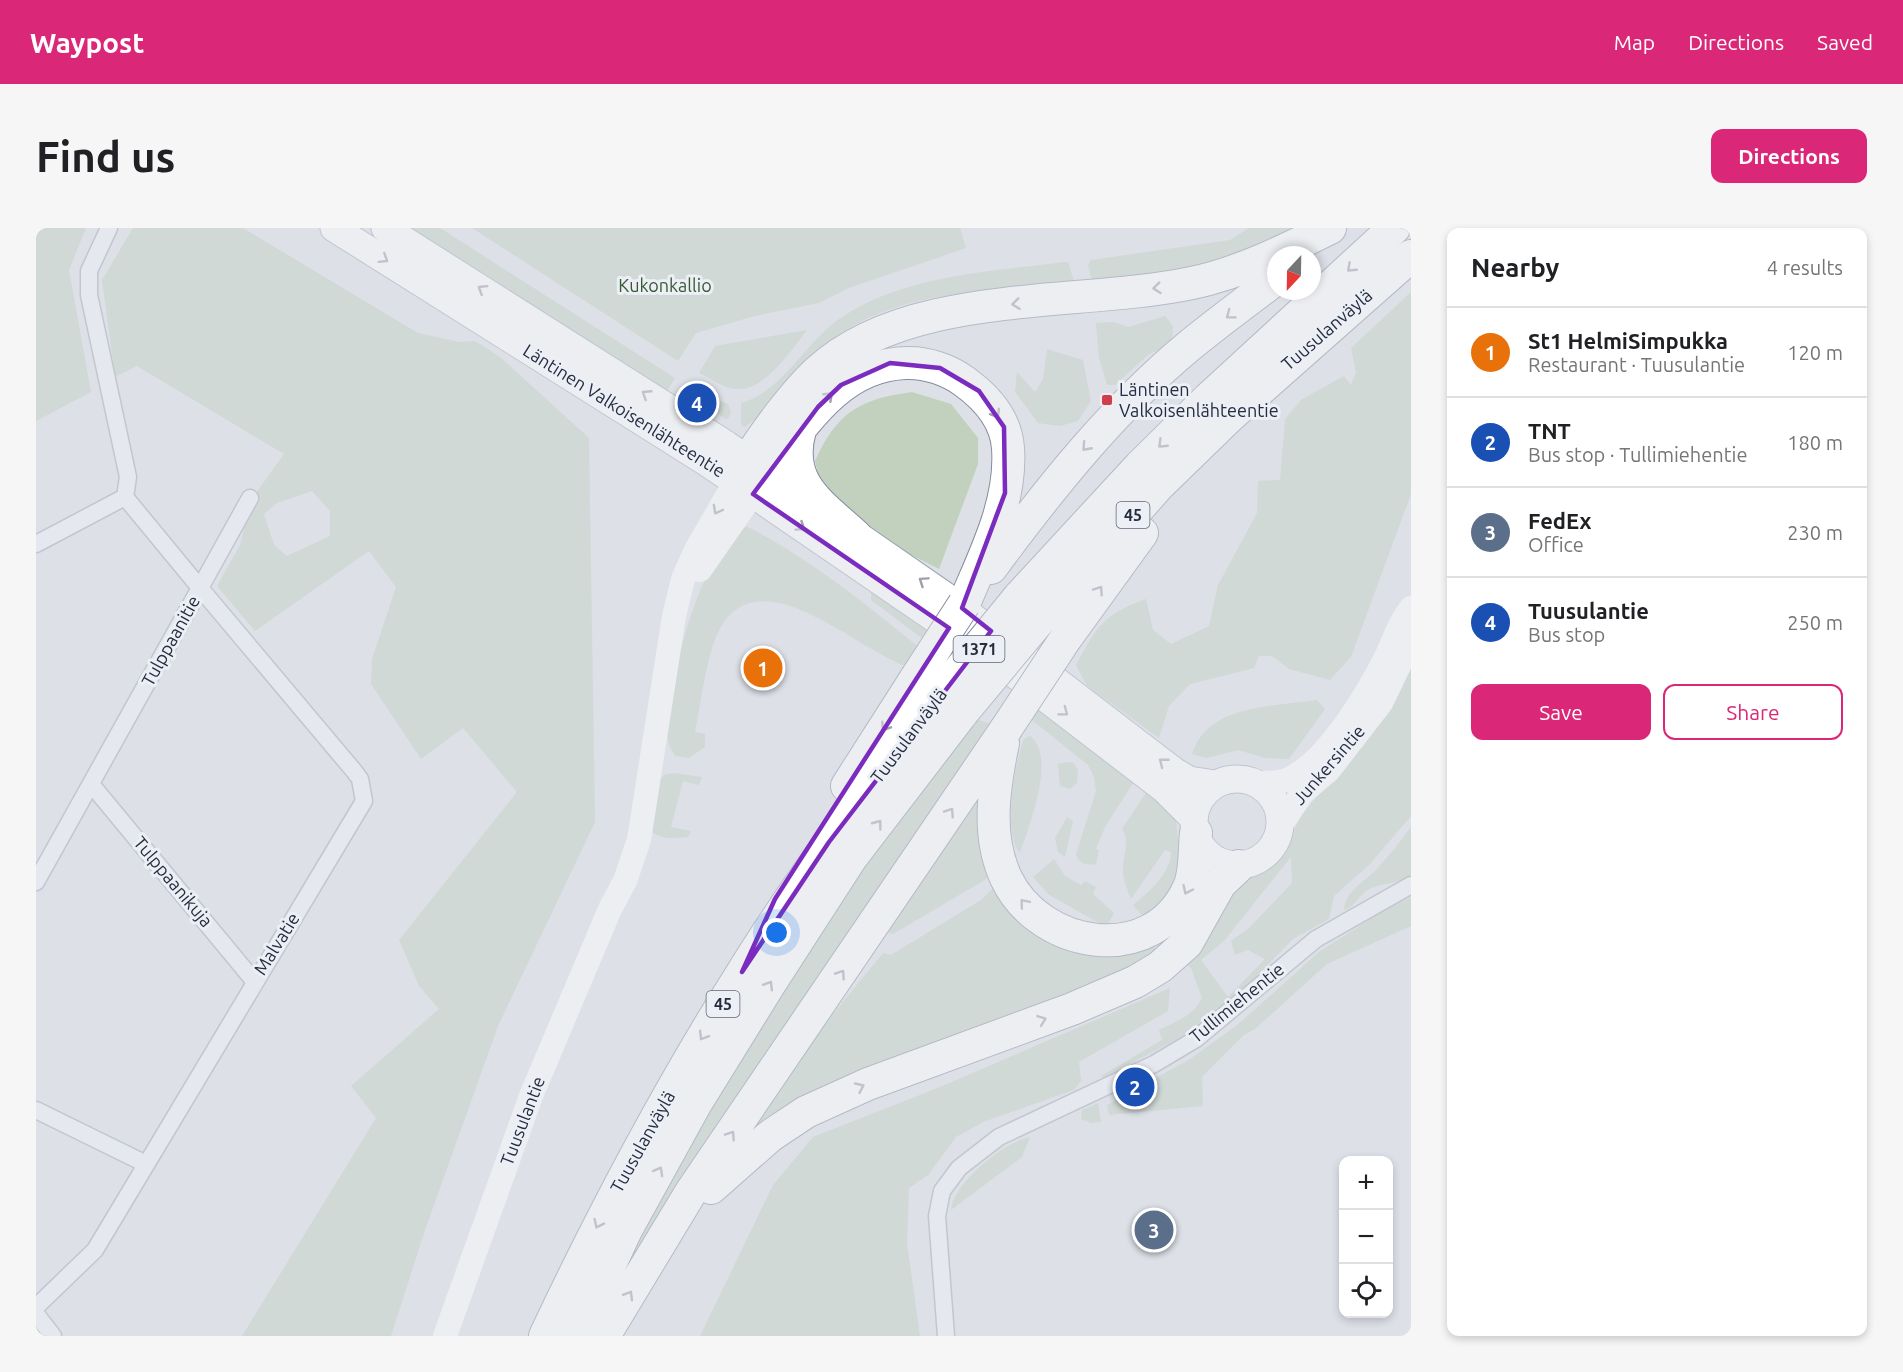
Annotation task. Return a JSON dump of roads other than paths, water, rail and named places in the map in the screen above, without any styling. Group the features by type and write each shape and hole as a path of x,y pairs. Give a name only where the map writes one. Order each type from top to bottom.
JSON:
{"highway":[{"path":"750,477 818,371 857,344 903,324 954,312 1192,283 1242,268 1330,228"},
{"path":"1320,246 1343,228"},
{"name":"Tuusulanväylä","path":"1031,607 1147,458 1394,228"},
{"name":"Tuusulanväylä","path":"544,1336 599,1220 670,1091 742,972 829,842 940,695 1229,417 1411,256"},
{"path":"940,695 964,604 982,573 1084,448 1139,392 1189,346 1267,286"},
{"path":"750,477 800,430 818,407 841,385 865,371 890,363 916,363 940,368 961,378 979,391 1004,427 1008,471 982,573"},
{"path":"604,1336 692,1192 1066,638 1105,581 1229,417"},
{"path":"800,430 796,456 802,482 811,494 856,536"},
{"name":"Tuusulanväylä","path":"577,1336 626,1230 696,1103 851,858 940,695"},
{"path":"1006,729 993,805 994,831 1001,863 1012,889 1026,907 1059,931 1076,938 1101,942 1136,935 1154,927 1178,906 1191,884 1195,826"},
{"path":"653,1254 687,1212 739,1160 806,1112 868,1083 1083,1005 1134,982 1160,967 1187,943 1220,884 1239,866"}],"main road":[{"name":"Läntinen Valkoisenlähteentie","path":"334,228 750,477 856,536 944,595 1174,771 1189,780 1215,784"},
{"name":"Läntinen Valkoisenlähteentie","path":"385,228 750,477 1164,789 1195,826"},
{"name":"Tuusulantie","path":"445,1336 531,1095 610,909 636,803 650,764 674,616 750,477"},
{"name":"Junkersintie","path":"1253,783 1277,783 1291,778 1316,758 1364,699 1401,621 1411,608"},
{"name":"Junkersintie","path":"1280,826 1302,793 1329,770 1381,703 1411,641"},
{"path":"1234,779 1253,783 1271,799 1280,826 1278,836 1268,854 1259,860 1239,866 1217,860 1200,844 1195,826 1198,802 1215,784 1234,779"}],"street":[{"path":"36,544 125,497 128,477 89,295 89,271 109,228"},
{"name":"Tulppaanitie","path":"36,882 200,588 125,497"},
{"path":"200,588 250,498"},
{"name":"Malvatie","path":"36,1307 95,1250 254,981 364,801 364,789 354,771 200,588"},
{"name":"Tulppaanikuja","path":"91,784 254,981"},
{"name":"Tullimiehentie","path":"946,1336 937,1216 942,1191 959,1168 999,1137 1154,1064 1196,1039 1316,939 1411,885"},
{"path":"36,1110 146,1164"},
{"path":"36,1314 53,1336"}],"place":[{"name":"Läntinen Valkoisenlähteentie","path":"1107,400"},
{"name":"Tuusulantie","path":"697,403"},
{"name":"St1 HelmiSimpukka","path":"763,668"},
{"name":"TNT","path":"1135,1087"},
{"name":"FedEx","path":"1154,1230"}],"park label":[{"name":"Kukonkallio","path":"665,286"}]}
